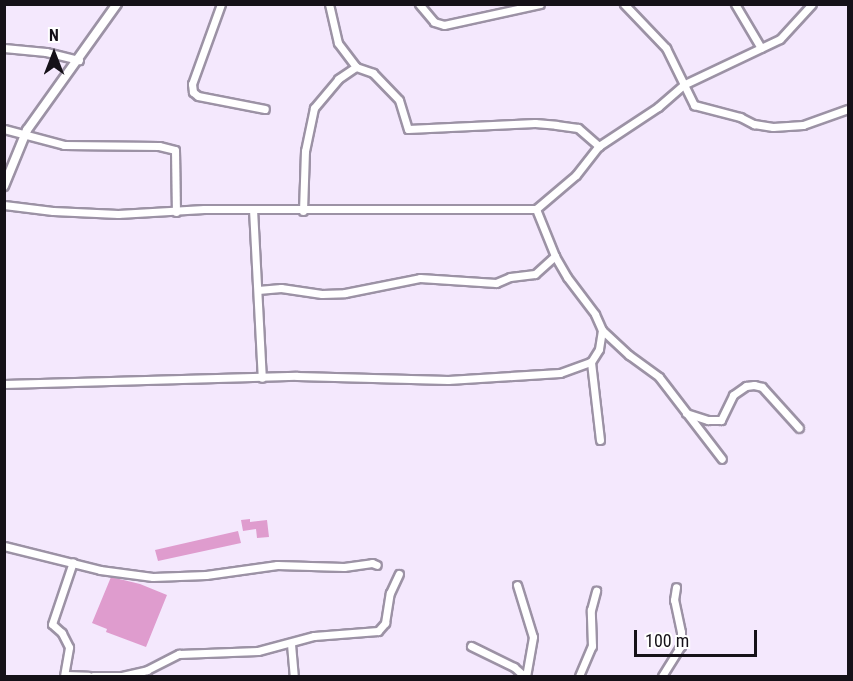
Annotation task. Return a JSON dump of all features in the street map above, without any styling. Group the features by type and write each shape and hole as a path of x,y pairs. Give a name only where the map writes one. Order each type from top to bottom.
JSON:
{"street":[{"path":"4,186 33,122 117,4"},
{"path":"221,4 192,84 193,92 198,96 265,109"},
{"path":"329,4 338,43 356,67 373,73 399,100 408,129 535,123 578,128 599,146"},
{"path":"419,4 434,22 444,25 540,4"},
{"path":"624,4 666,48 694,105 740,117 754,124 773,127 803,125 849,109"},
{"path":"735,4 761,48"},
{"path":"4,205 44,210 118,214 253,209 303,211 405,208 536,209 576,175 599,146 658,108 683,85 780,39 812,4"},
{"path":"4,48 46,52 79,60"},
{"path":"303,211 305,151 315,108 338,79 356,67"},
{"path":"4,129 64,145 159,146 175,150 176,212"},
{"path":"253,209 262,378"},
{"path":"536,209 555,256 567,277 595,314 602,330 629,355 659,377 722,459"},
{"path":"258,290 281,288 322,294 345,294 420,278 496,283 510,277 535,274 555,256"},
{"path":"600,440 591,362 599,349 602,330"},
{"path":"4,384 297,376 447,380 561,373 591,362"},
{"path":"686,413 708,420 721,420 733,395 746,386 754,385 762,387 799,428"},
{"path":"4,546 100,570 153,577 206,576 277,565 344,567 372,563 377,565"},
{"path":"73,562 52,624 62,633 69,647 65,676 88,676"},
{"path":"93,676 122,676 147,670 179,654 237,654 291,644 325,634 382,629 390,593 399,574"},
{"path":"471,646 514,667 525,676 533,638 517,585"},
{"path":"662,676 681,646 681,633 674,600 676,587"},
{"path":"579,676 592,646 591,610 596,591"},
{"path":"291,644 294,676"}],"building":[{"path":"250,519 250,522 267,520 269,537 257,538 256,529 243,531 241,520"},
{"path":"238,531 241,543 158,561 155,550"},
{"path":"111,577 140,584 167,595 146,647 106,632 107,629 92,623"}]}
